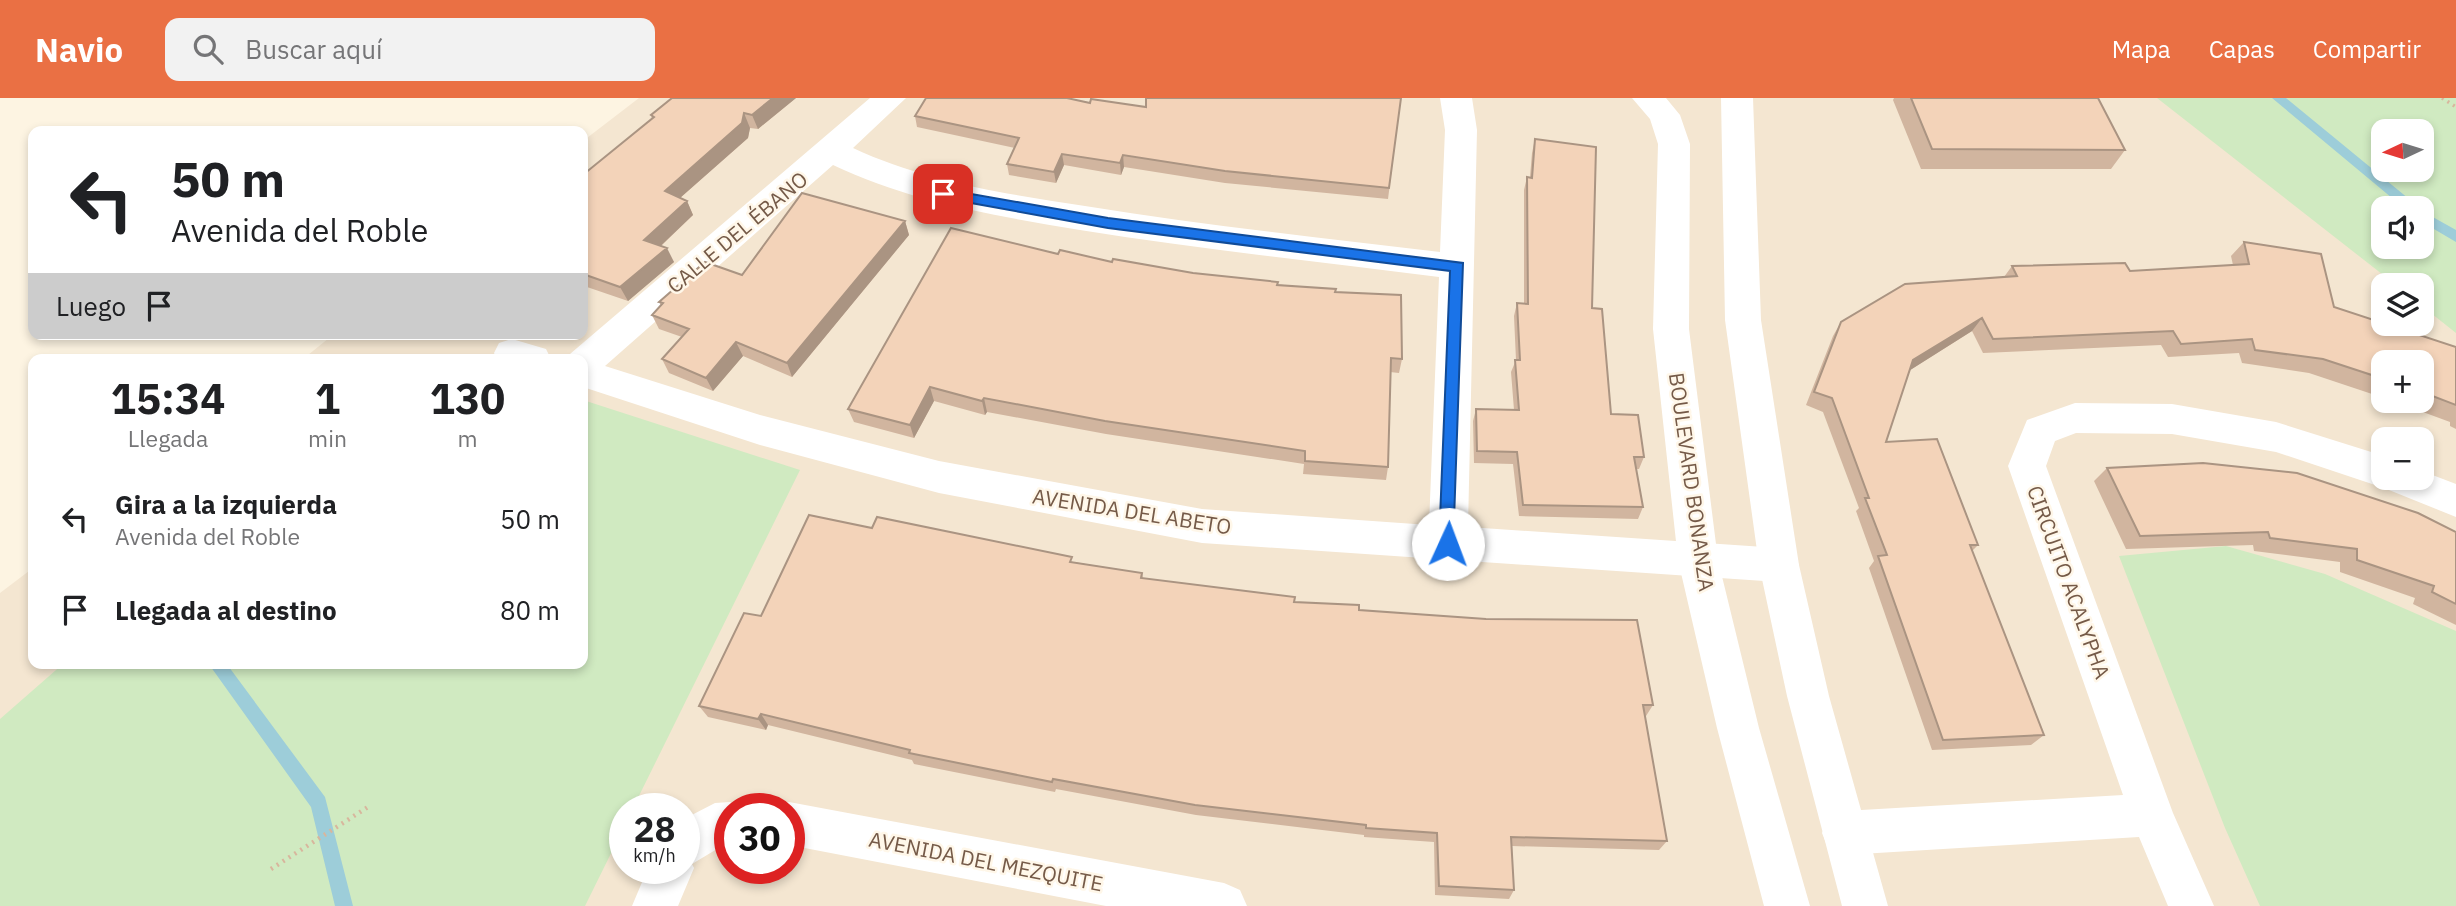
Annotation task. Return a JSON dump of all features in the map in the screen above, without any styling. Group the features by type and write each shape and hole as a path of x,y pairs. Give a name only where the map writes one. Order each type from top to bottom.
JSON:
{"street":[{"name":"CALLE DEL ÉBANO","path":"588,360 890,98"},
{"path":"1448,544 1461,130 1456,98"},
{"name":"BOULEVARD BONANZA","path":"1648,98 1664,114 1674,144 1671,329 1698,560 1738,727 1787,906"},
{"path":"1737,98 1743,320 1779,565 1808,696 1865,906"},
{"path":"832,151 854,163 943,194 1108,223 1458,267"},
{"name":"AVENIDA DEL ABETO","path":"588,375 760,430 939,477 1202,526 1779,565"},
{"name":"CIRCUITO ACALYPHA","path":"2190,906 2152,815 2027,466 2040,431 2075,418 2172,419 2276,437 2371,468"},
{"path":"2428,490 2456,501"},
{"path":"1844,832 2152,815"},
{"name":"AVENIDA DEL MEZQUITE","path":"805,826 1224,906"},
{"path":"655,906 664,884"},
{"path":"2176,906 2190,906"}],"path":[{"path":"2442,98 2456,107"},
{"path":"271,869 368,807"}],"shaded area":[{"path":"639,98 2206,98 2371,245 2371,259 2387,259 2403,273 2371,273 2371,336 2434,336 2434,302 2456,321 2456,906 0,906 0,593 28,572 28,669 588,669 588,354 309,354 327,340 588,340 588,137"}],"green space":[{"path":"2157,98 2456,98 2456,333 2434,316 2434,273 2381,273"},
{"path":"588,402 800,470 640,793 609,793 609,857 585,906 0,906 0,719 57,669 588,669"},
{"path":"2226,546 2325,574 2456,631 2456,906 2260,906 2225,828 2119,556"}],"building":[{"path":"672,98 773,98 752,115 744,113 742,123 665,191 687,201 644,240 667,248 620,287 588,276 588,171 654,117 651,115"},
{"path":"926,98 1067,98 1090,103 1091,99 1146,107 1146,98 1401,98 1389,188 1225,171 1123,155 1120,163 1062,154 1054,172 1007,164 1019,138 915,116"},
{"path":"1911,98 2098,98 2125,150 1932,149"},
{"path":"1535,139 1596,147 1592,308 1602,309 1611,414 1638,415 1644,457 1634,457 1643,507 1523,505 1517,452 1477,451 1476,409 1519,410 1515,360 1520,360 1517,303 1528,304 1527,177 1532,178"},
{"path":"802,193 905,221 787,363 736,342 706,378 662,359 689,329 652,315 663,303 659,302 705,262 742,275"},
{"path":"951,228 1058,254 1060,250 1112,262 1113,259 1193,273 1278,282 1277,285 1336,289 1335,292 1401,295 1402,359 1391,358 1388,467 1305,461 1305,451 1105,421 984,398 982,401 930,387 910,425 848,409"},
{"path":"2244,242 2321,254 2334,307 2371,319 2371,336 2422,336 2456,347 2456,405 2434,397 2434,350 2371,350 2371,375 2323,359 2255,350 2252,339 2181,344 2173,331 1993,339 1982,318 1913,360 1886,442 1937,439 1978,545 1970,545 2044,735 1943,740 1878,556 1887,555 1832,398 1814,392 1841,322 1905,284 2017,276 2012,266 2125,263 2130,271 2249,264"},
{"path":"2203,463 2297,473 2418,513 2456,532 2456,604 2432,592 2434,586 2357,560 2357,549 2270,538 2268,532 2140,536 2107,468"},
{"path":"809,515 872,528 877,517 1072,557 1070,562 1142,573 1141,578 1295,597 1294,602 1359,605 1359,610 1486,619 1637,620 1653,705 1643,705 1667,841 1511,837 1514,890 1439,886 1437,833 1366,828 1366,825 1195,805 1053,779 1052,782 909,753 910,750 761,714 758,719 699,706 744,613 761,616"}],"waterway":[{"path":"2278,98 2398,196"},
{"path":"2434,223 2456,237"},
{"path":"220,669 319,803 344,906"}],"route":[{"path":"943,194 1108,223 1458,267 1448,544"}]}
